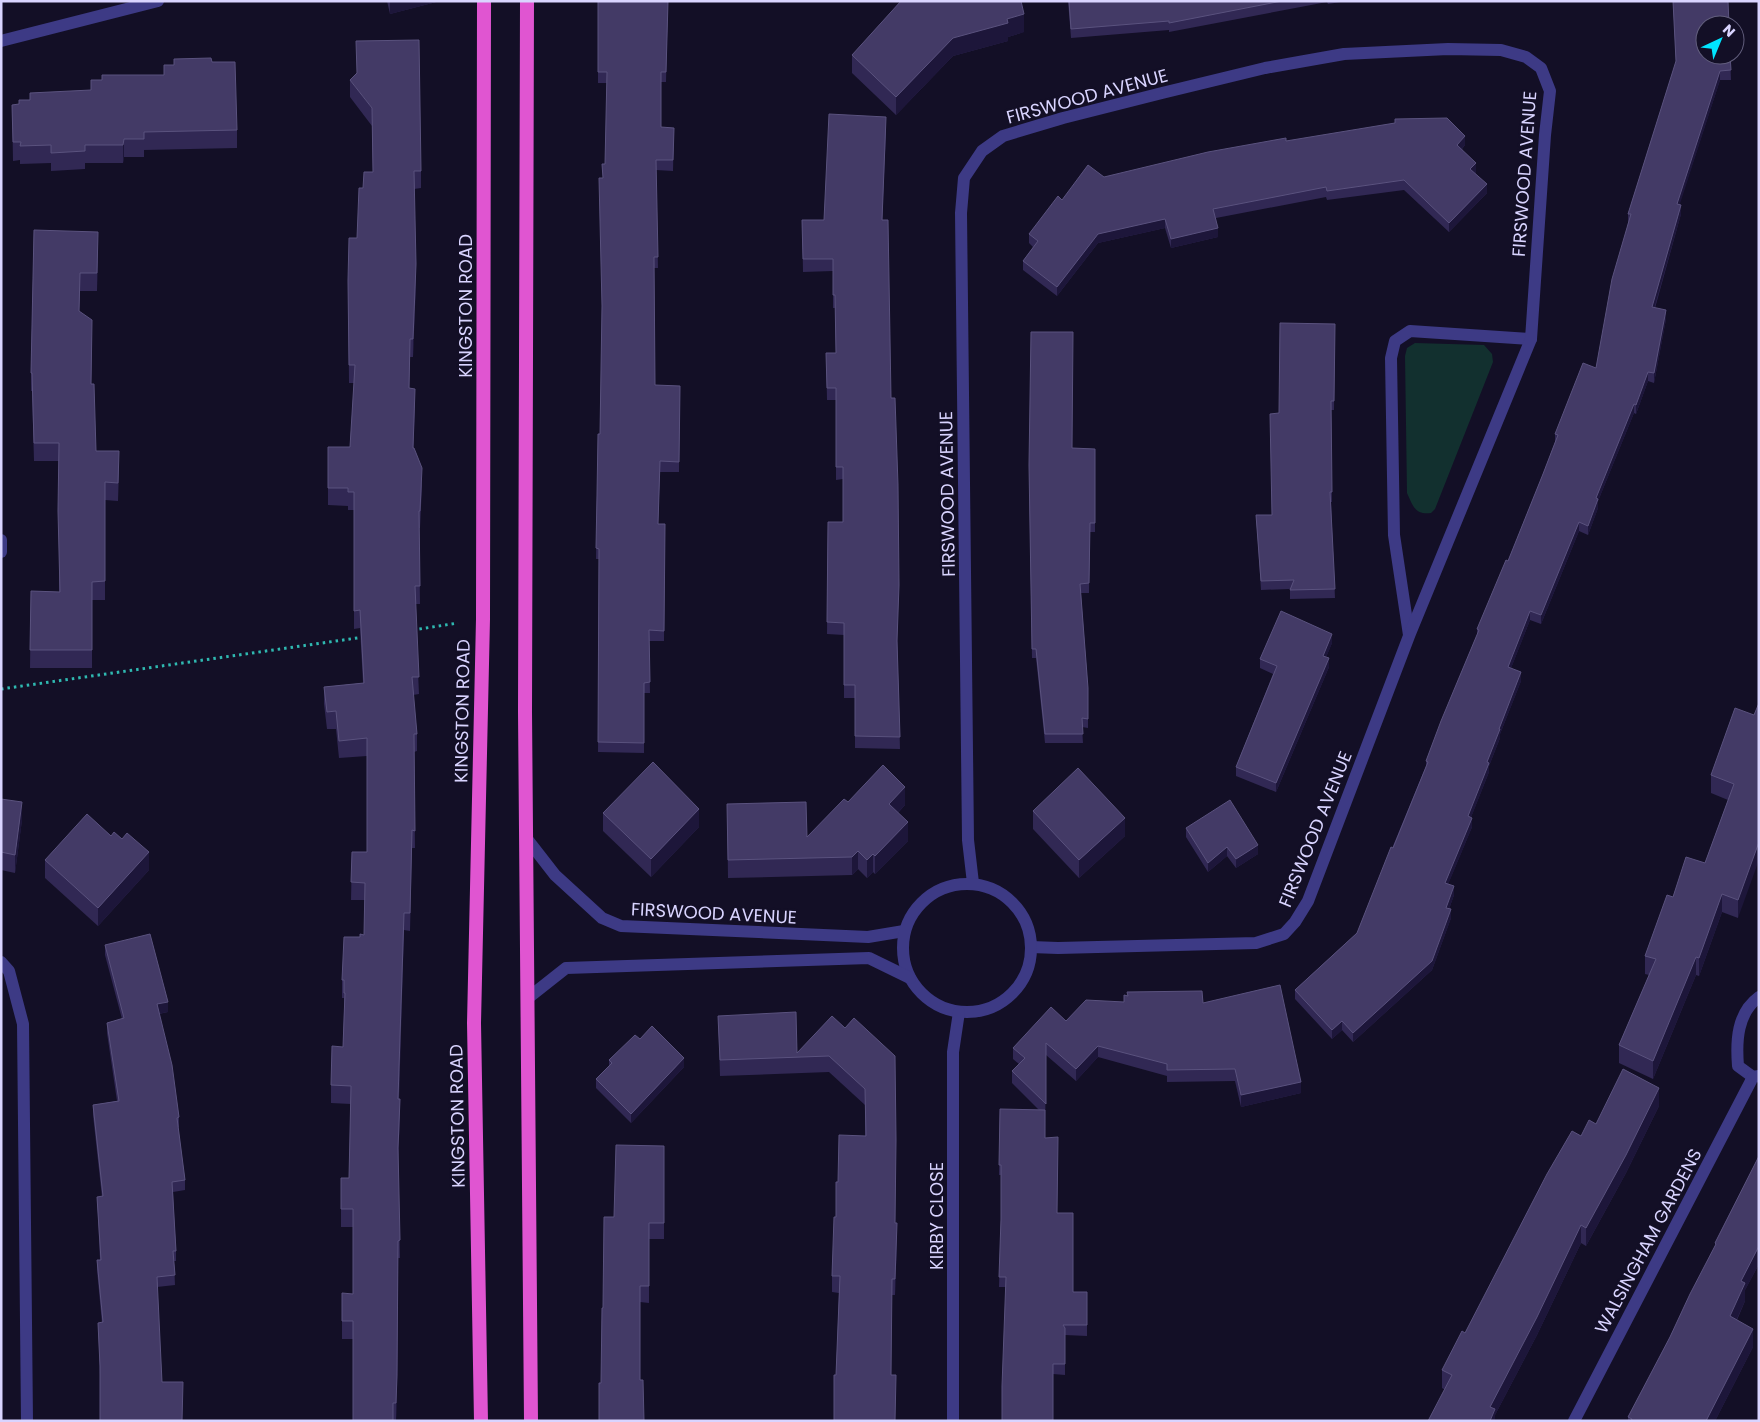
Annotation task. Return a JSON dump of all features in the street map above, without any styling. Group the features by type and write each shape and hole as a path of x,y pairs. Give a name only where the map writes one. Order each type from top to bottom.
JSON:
{"highway":[{"name":"KINGSTON ROAD","path":"481,1421 474,1023 483,619 484,1"},
{"path":"527,1 525,673 531,1421"}],"street":[{"path":"1,41 158,1"},
{"name":"FIRSWOOD AVENUE","path":"973,883 968,840 961,213 964,178 982,151 1003,136 1063,118 1265,68 1344,54 1457,49 1500,50 1526,57 1541,68 1550,91 1545,135 1531,339 1409,636 1308,901 1296,922 1284,934 1256,943 1031,947"},
{"name":"FIRSWOOD AVENUE","path":"1409,636 1394,535 1391,358 1395,341 1410,331 1531,339"},
{"path":"1,540 1,552"},
{"name":"FIRSWOOD AVENUE","path":"527,839 554,875 602,918 621,926 868,937 904,931"},
{"path":"973,883 991,888 1014,904 1020,911 1028,928 1031,947 1028,969 1018,988 1002,1002 981,1011 959,1012 939,1006 922,994 910,978 904,963 902,947 904,931 911,914 923,900 938,890 955,884 973,883"},
{"path":"528,998 566,968 869,958 910,978"},
{"path":"1,962 8,971 23,1024 27,1421"},
{"name":"WALSINGHAM GARDENS","path":"1574,1421 1756,1077 1738,1066 1736,1046 1740,1025 1751,1003 1759,997"},
{"name":"KIRBY CLOSE","path":"953,1421 953,1052 959,1012"}],"path":[{"path":"406,631 483,619"},
{"path":"1,688 368,636"}],"green space":[{"path":"1415,343 1484,345 1492,354 1493,362 1435,509 1431,513 1421,513 1415,509 1407,493 1405,356 1407,348"}],"building":[{"path":"598,1 668,1 666,72 661,72 661,127 674,128 673,160 656,160 658,257 654,257 655,385 680,386 679,462 660,461 658,524 665,524 664,631 649,630 650,682 644,683 644,743 598,742 599,549 596,548 602,306 599,178 603,178 602,164 605,164 607,72 598,72"},
{"path":"901,1 1021,1 1024,14 1007,19 1008,23 953,38 896,97 852,55"},
{"path":"1069,1 1282,1 1169,23 1169,21 1071,29"},
{"path":"1673,1 1728,1 1729,15 1695,15 1695,65 1731,65 1731,70 1720,71 1677,204 1681,205 1652,307 1666,310 1654,373 1648,372 1636,405 1634,404 1596,498 1598,499 1588,526 1579,522 1541,615 1530,611 1508,667 1521,672 1468,816 1472,818 1445,883 1454,886 1446,908 1451,909 1432,961 1353,1033 1342,1021 1332,1030 1295,990 1357,933 1391,847 1393,848 1428,762 1426,761 1441,721 1479,630 1477,629 1506,560 1508,561 1543,474 1558,435 1555,434 1583,363 1596,368 1612,279 1631,214 1628,214 1676,61"},
{"path":"419,40 421,171 414,171 416,264 413,339 410,339 409,388 415,389 413,448 422,468 419,511 420,586 415,586 419,677 412,677 417,734 414,734 415,831 412,830 410,913 404,913 398,1099 400,1099 398,1148 400,1240 398,1241 396,1403 393,1403 393,1421 353,1421 353,1321 342,1321 342,1293 353,1294 353,1209 341,1209 341,1178 349,1178 351,1086 331,1085 332,1046 343,1047 345,993 344,980 342,980 344,937 360,937 360,934 364,935 365,883 351,882 352,852 367,852 367,738 339,741 336,711 327,712 324,687 364,683 360,610 354,611 354,492 348,492 348,488 328,488 328,447 350,447 355,365 349,365 349,238 357,238 359,188 363,188 364,172 373,172 372,108 350,80 357,73 356,41"},
{"path":"211,58 212,62 235,62 237,130 144,132 144,139 124,139 123,145 85,145 85,151 51,153 51,145 20,146 21,142 13,142 12,105 19,104 19,100 30,100 30,93 91,90 91,80 102,80 102,75 164,75 164,65 174,65 174,59"},
{"path":"829,114 886,117 882,220 888,220 891,398 895,398 898,485 899,585 897,641 900,737 855,736 855,685 844,685 844,623 827,622 828,522 843,522 843,467 836,467 836,388 827,388 826,353 836,353 833,259 803,259 802,220 824,220"},
{"path":"1447,118 1465,136 1457,145 1476,163 1470,169 1487,184 1449,223 1404,180 1327,191 1326,187 1213,209 1218,228 1171,239 1165,219 1098,234 1057,287 1023,261 1038,241 1029,234 1058,196 1062,200 1088,165 1104,177 1208,152 1286,138 1286,141 1395,123 1395,119"},
{"path":"34,230 98,232 97,273 80,273 79,311 92,320 91,384 94,384 96,451 119,451 118,483 105,482 105,581 92,582 92,650 30,650 31,591 60,592 59,443 34,443 31,373"},
{"path":"1280,323 1335,324 1334,401 1331,401 1332,492 1330,492 1335,589 1290,590 1294,580 1261,581 1256,515 1272,515 1270,414 1279,413"},
{"path":"1031,332 1073,332 1072,448 1095,449 1095,523 1090,523 1089,583 1080,584 1088,688 1088,719 1082,718 1083,734 1045,734 1036,649 1032,649 1029,465"},
{"path":"1281,611 1332,634 1323,656 1329,658 1276,783 1236,767 1277,666 1260,659"},
{"path":"1759,703 1759,842 1738,900 1722,894 1699,958 1696,957 1653,1061 1619,1045 1656,959 1645,956 1667,895 1673,897 1686,857 1705,863 1734,784 1711,775 1735,708 1754,715"},
{"path":"653,762 699,809 651,859 603,813"},
{"path":"883,765 905,787 889,804 908,822 875,856 873,854 867,860 858,851 852,857 728,860 727,804 806,802 807,837 844,799 848,802"},
{"path":"1078,768 1125,818 1079,860 1033,811"},
{"path":"1,799 22,802 15,855 1,852"},
{"path":"1230,800 1258,845 1236,859 1227,847 1208,863 1186,828"},
{"path":"87,814 111,836 114,832 122,839 127,833 149,852 98,908 45,860"},
{"path":"150,934 168,1002 157,1004 172,1065 185,1180 172,1182 176,1251 173,1251 175,1275 157,1277 162,1382 183,1382 182,1421 100,1421 98,1323 103,1322 97,1260 101,1260 97,1197 103,1196 93,1105 119,1101 107,1023 124,1018 105,945"},
{"path":"1280,985 1301,1082 1241,1095 1235,1069 1167,1070 1167,1064 1098,1046 1076,1069 1046,1043 1046,1104 1012,1071 1025,1058 1013,1048 1051,1007 1066,1021 1086,1000 1124,1002 1124,995 1128,996 1127,992 1202,991 1203,1003"},
{"path":"796,1012 797,1053 832,1016 845,1028 854,1018 895,1056 895,1223 897,1223 895,1279 892,1279 891,1375 896,1375 895,1421 834,1421 834,1375 836,1375 840,1276 832,1276 839,1135 866,1136 865,1089 829,1056 720,1060 718,1016"},
{"path":"652,1026 684,1058 631,1114 596,1079 612,1063 609,1060 635,1035 640,1039"},
{"path":"1623,1069 1659,1088 1626,1155 1586,1228 1581,1225 1537,1317 1490,1407 1495,1409 1490,1421 1428,1421 1452,1375 1442,1370 1462,1331 1465,1333 1547,1174 1572,1131 1581,1136 1589,1120 1596,1124"},
{"path":"1000,1109 1045,1110 1045,1138 1058,1137 1057,1213 1073,1213 1073,1292 1087,1292 1087,1325 1063,1325 1065,1328 1065,1364 1053,1364 1053,1421 1002,1421 1006,1277 999,1277 1001,1219 1001,1165 999,1165"},
{"path":"616,1145 664,1146 664,1223 649,1223 649,1286 640,1286 640,1380 643,1380 644,1421 599,1421 604,1217 614,1217"},
{"path":"1759,1156 1759,1246 1741,1281 1745,1283 1730,1316 1753,1329 1706,1421 1631,1421 1632,1419 1628,1417 1670,1337"}]}
